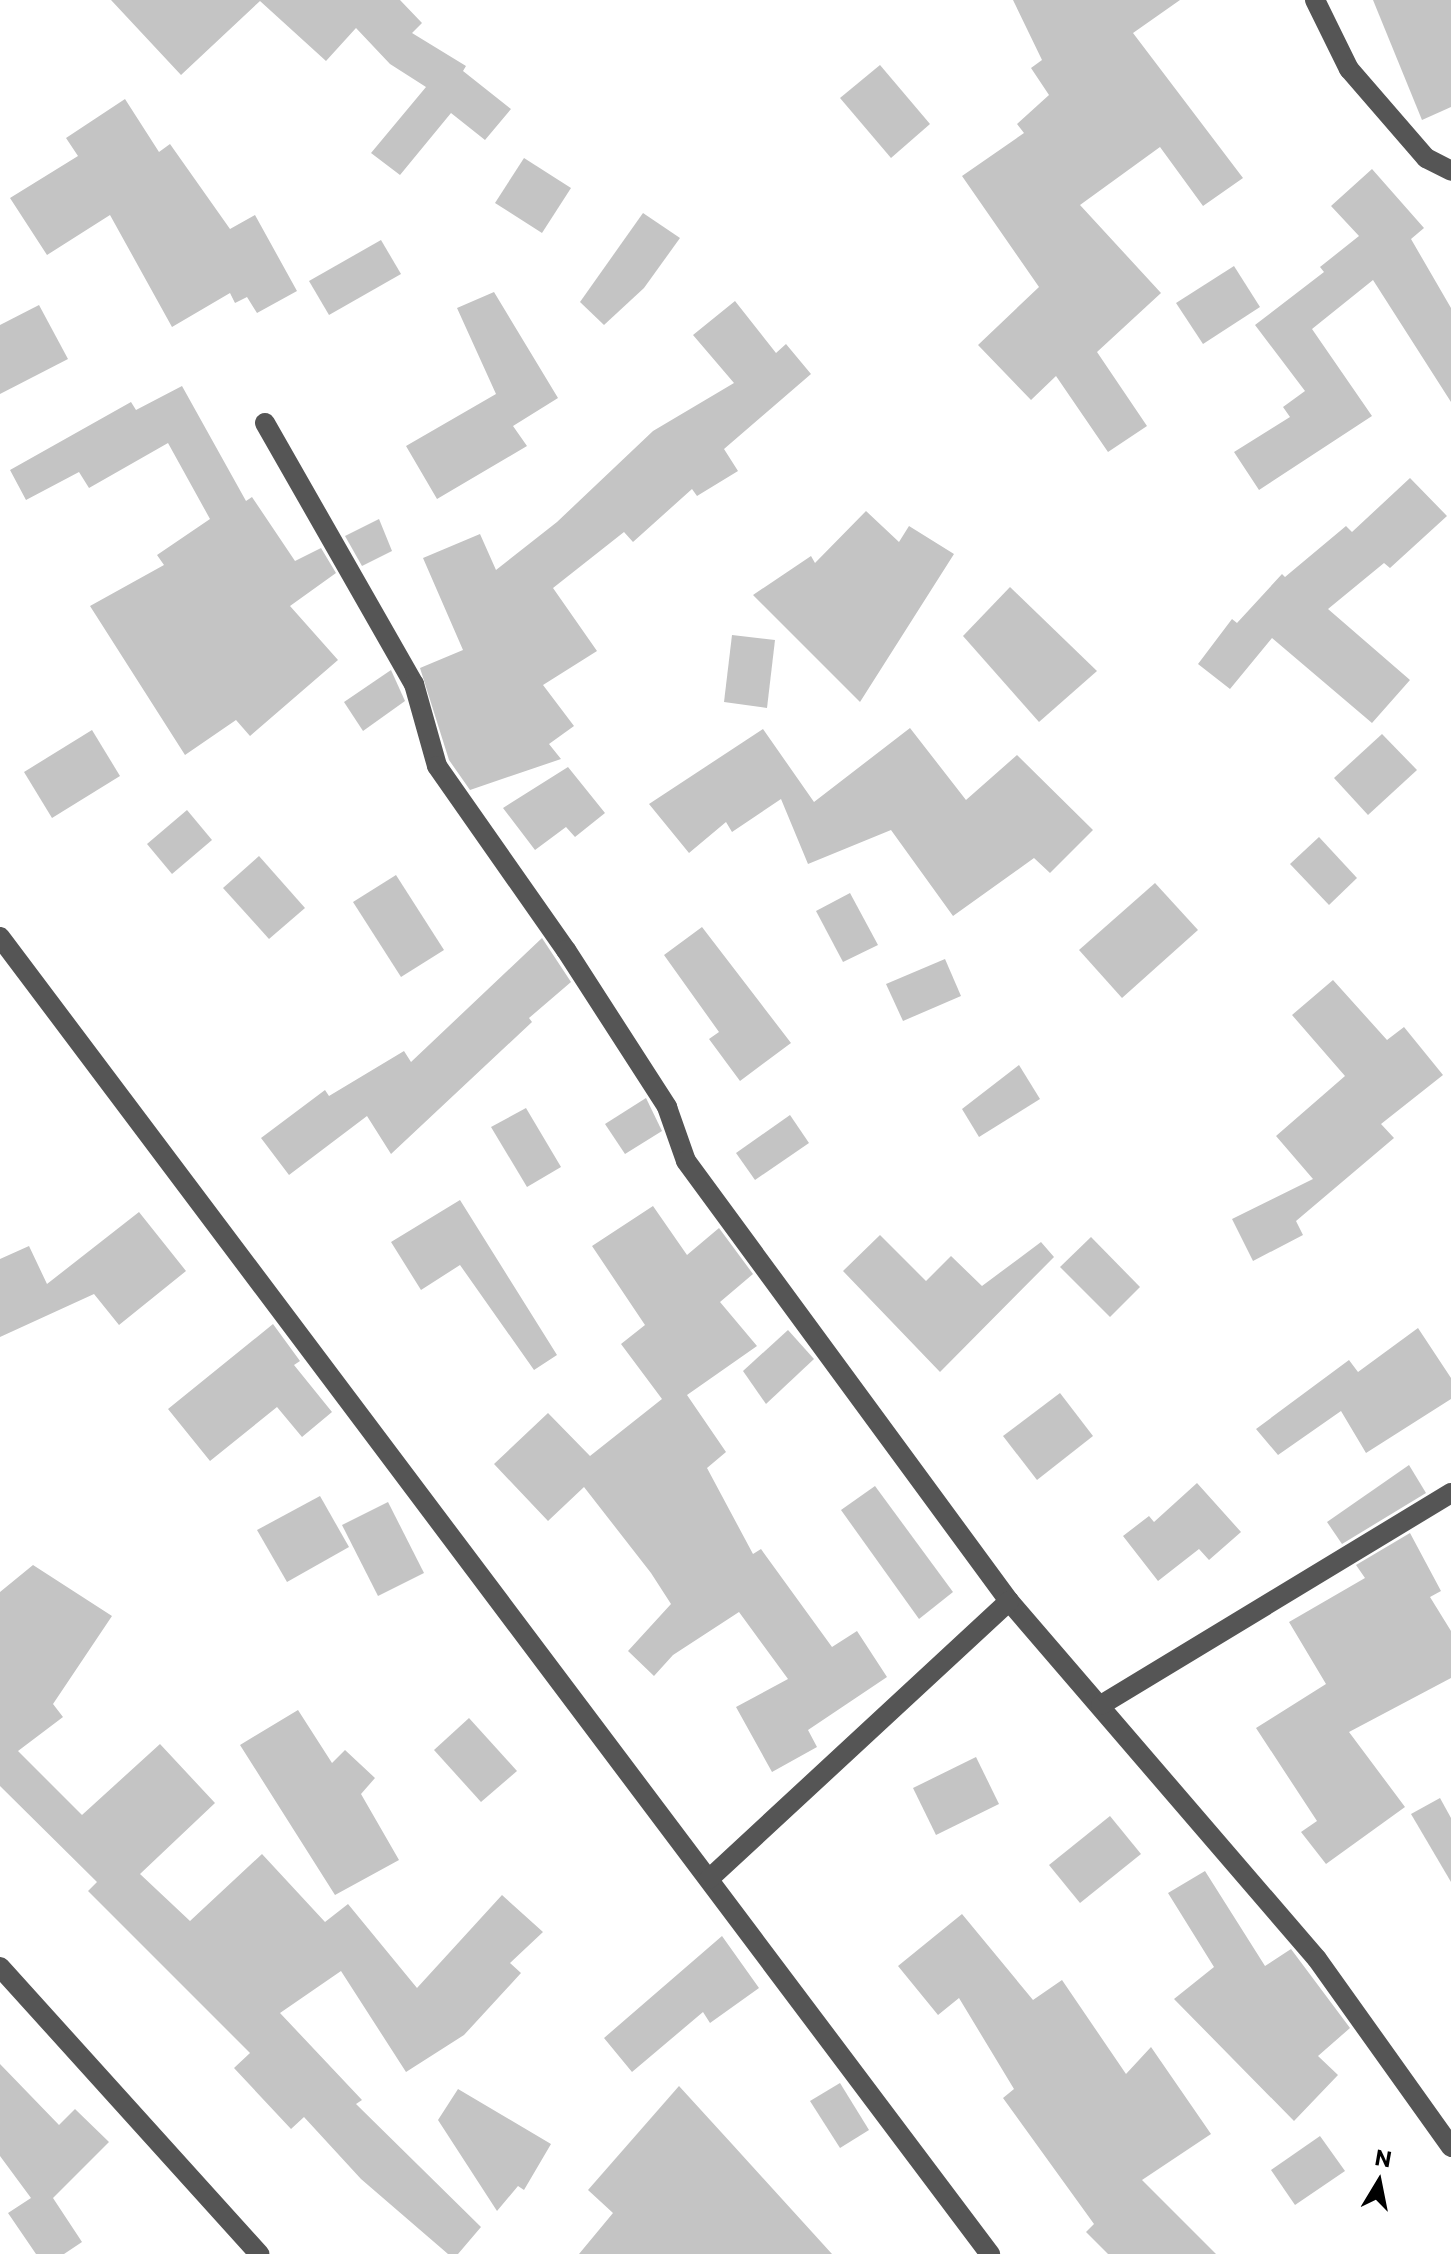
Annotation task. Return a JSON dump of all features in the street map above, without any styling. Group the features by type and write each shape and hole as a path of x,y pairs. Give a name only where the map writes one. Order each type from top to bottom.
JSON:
{"street":[{"path":"1315,0 1349,69 1426,158 1451,171"},
{"path":"265,423 414,684 437,766 566,950 658,1094 686,1161 1009,1601 1317,1959 1451,2147"},
{"path":"0,937 990,2254"},
{"path":"1101,1705 1451,1493"},
{"path":"709,1879 1009,1601"},
{"path":"0,1967 259,2254"}],"building":[{"path":"111,0 400,0 422,23 412,33 466,66 463,71 511,109 485,140 451,113 400,175 371,153 426,87 390,64 356,28 326,61 260,1 181,75"},
{"path":"1013,0 1180,0 1133,33 1243,178 1203,206 1160,147 1080,205 1161,293 1097,352 1147,426 1108,452 1056,376 1031,400 978,345 1039,287 962,176 1024,133 1017,124 1049,95 1031,68 1042,60"},
{"path":"1373,0 1451,0 1451,107 1422,120"},
{"path":"880,65 930,124 891,158 840,98"},
{"path":"125,99 159,152 170,144 230,229 255,215 297,291 257,313 247,297 235,303 230,293 172,327 110,215 47,255 10,198 78,156 66,138"},
{"path":"524,158 571,188 542,233 495,203"},
{"path":"1372,169 1424,228 1411,239 1451,308 1451,402 1373,280 1312,329 1372,416 1259,490 1234,452 1290,417 1283,407 1305,391 1255,325 1324,272 1320,267 1359,236 1331,206"},
{"path":"643,213 680,238 644,288 604,325 580,302"},
{"path":"381,240 401,274 329,315 309,281"},
{"path":"1234,266 1260,307 1203,344 1176,303"},
{"path":"494,292 558,398 513,426 527,446 437,499 406,446 496,394 457,308"},
{"path":"735,301 776,353 786,344 811,374 724,449 738,471 697,496 692,489 633,542 624,532 553,588 597,651 543,685 574,726 549,744 561,759 470,790 449,760 420,668 463,650 423,558 480,534 496,570 557,522 653,431 734,383 693,335"},
{"path":"39,305 68,359 0,394 0,325"},
{"path":"182,386 246,501 252,497 295,561 321,548 336,573 290,606 338,660 250,736 236,720 185,755 90,606 164,565 157,555 210,519 168,443 89,488 79,472 26,500 10,470 131,402 136,410"},
{"path":"1410,478 1447,516 1390,568 1384,563 1328,609 1410,680 1372,723 1272,638 1230,689 1198,664 1232,619 1237,623 1282,574 1285,577 1346,526 1352,532"},
{"path":"866,511 899,542 909,526 954,554 860,702 753,595 811,556 815,563"},
{"path":"379,519 392,551 362,566 345,536"},
{"path":"1010,587 1097,671 1039,722 963,636"},
{"path":"732,635 775,640 767,708 724,702"},
{"path":"391,670 405,701 363,731 344,702"},
{"path":"910,728 966,800 1017,755 1093,830 1050,873 1034,858 953,916 891,830 808,864 781,799 732,832 726,822 689,853 649,804 763,729 814,802"},
{"path":"92,730 120,776 52,818 24,772"},
{"path":"1382,734 1417,770 1368,815 1334,778"},
{"path":"568,767 605,813 575,837 566,827 535,850 503,808"},
{"path":"187,810 212,840 172,874 147,844"},
{"path":"1319,837 1357,878 1329,905 1290,864"},
{"path":"259,856 305,908 269,939 223,888"},
{"path":"396,875 444,950 401,977 353,902"},
{"path":"1155,883 1198,930 1122,998 1079,950"},
{"path":"850,893 878,945 843,962 816,911"},
{"path":"702,927 791,1043 740,1081 709,1039 719,1032 664,955"},
{"path":"542,938 571,982 529,1018 532,1022 391,1154 367,1116 289,1175 261,1138 325,1090 329,1096 404,1051 411,1062"},
{"path":"945,959 961,996 903,1021 886,984"},
{"path":"1333,980 1387,1040 1404,1027 1443,1075 1381,1124 1394,1138 1296,1221 1303,1235 1253,1261 1232,1219 1313,1179 1276,1136 1345,1076 1292,1015"},
{"path":"1019,1065 1040,1099 979,1137 962,1109"},
{"path":"646,1098 662,1131 625,1154 605,1124"},
{"path":"526,1108 561,1167 527,1187 491,1127"},
{"path":"790,1115 809,1143 755,1180 736,1153"},
{"path":"460,1200 557,1355 534,1370 460,1265 421,1290 391,1242"},
{"path":"653,1206 687,1255 719,1228 753,1274 720,1302 757,1346 687,1395 726,1452 707,1468 753,1554 761,1549 832,1647 857,1631 887,1677 808,1730 817,1747 772,1772 736,1707 788,1679 739,1612 673,1655 654,1676 628,1651 671,1604 651,1573 584,1487 548,1521 494,1464 548,1413 590,1456 662,1399 621,1344 645,1325 592,1246"},
{"path":"139,1212 186,1271 119,1325 94,1294 0,1337 0,1259 29,1246 47,1284"},
{"path":"880,1235 926,1281 951,1256 982,1286 1041,1242 1054,1257 940,1372 843,1271"},
{"path":"1091,1237 1140,1287 1110,1317 1060,1267"},
{"path":"273,1324 300,1361 294,1365 332,1412 302,1437 277,1407 210,1461 168,1409"},
{"path":"1418,1328 1451,1378 1451,1399 1366,1453 1341,1411 1278,1455 1256,1429 1349,1360 1358,1372"},
{"path":"788,1330 814,1359 766,1404 743,1371"},
{"path":"1060,1393 1093,1436 1037,1480 1003,1436"},
{"path":"1409,1465 1426,1493 1342,1544 1327,1522"},
{"path":"1197,1483 1241,1532 1209,1560 1199,1549 1158,1581 1123,1536 1149,1516 1154,1522"},
{"path":"875,1486 953,1592 919,1619 841,1510"},
{"path":"320,1496 349,1547 287,1582 257,1530"},
{"path":"388,1502 424,1573 378,1596 342,1525"},
{"path":"1410,1533 1441,1591 1430,1597 1451,1631 1451,1678 1349,1732 1405,1807 1326,1864 1301,1832 1317,1821 1256,1728 1326,1684 1289,1622 1365,1578 1356,1565"},
{"path":"33,1565 112,1616 53,1704 63,1717 18,1751 82,1815 160,1744 215,1803 140,1874 190,1921 262,1854 325,1922 348,1904 417,1988 502,1895 543,1932 510,1963 521,1973 464,2035 406,2072 341,1971 280,2013 362,2100 356,2104 481,2227 458,2254 448,2254 361,2179 304,2117 291,2129 234,2068 250,2053 88,1891 97,1882 0,1786 0,1592"},
{"path":"298,1710 332,1763 345,1750 375,1778 361,1794 399,1860 335,1895 240,1745"},
{"path":"469,1718 517,1771 481,1802 434,1750"},
{"path":"976,1757 999,1804 936,1835 913,1788"},
{"path":"1440,1798 1451,1818 1451,1882 1411,1814"},
{"path":"1110,1816 1141,1854 1080,1903 1049,1865"},
{"path":"1205,1871 1265,1966 1291,1949 1350,2028 1318,2056 1338,2075 1294,2121 1174,1999 1214,1967 1168,1893"},
{"path":"962,1914 1033,2000 1062,1980 1126,2074 1151,2047 1211,2134 1142,2180 1216,2254 1108,2254 1086,2232 1094,2224 1003,2098 1014,2089 959,1998 938,2015 898,1966"},
{"path":"722,1936 759,1988 710,2023 703,2012 632,2072 604,2038"},
{"path":"0,2064 59,2125 75,2109 109,2142 53,2198 82,2242 64,2254 36,2254 8,2213 31,2198 0,2156"},
{"path":"840,2083 869,2130 840,2148 810,2101"},
{"path":"679,2086 832,2254 579,2254 613,2213 588,2190"},
{"path":"458,2089 551,2144 524,2190 518,2186 497,2211 438,2120"},
{"path":"1320,2136 1345,2171 1295,2205 1271,2170"}]}
